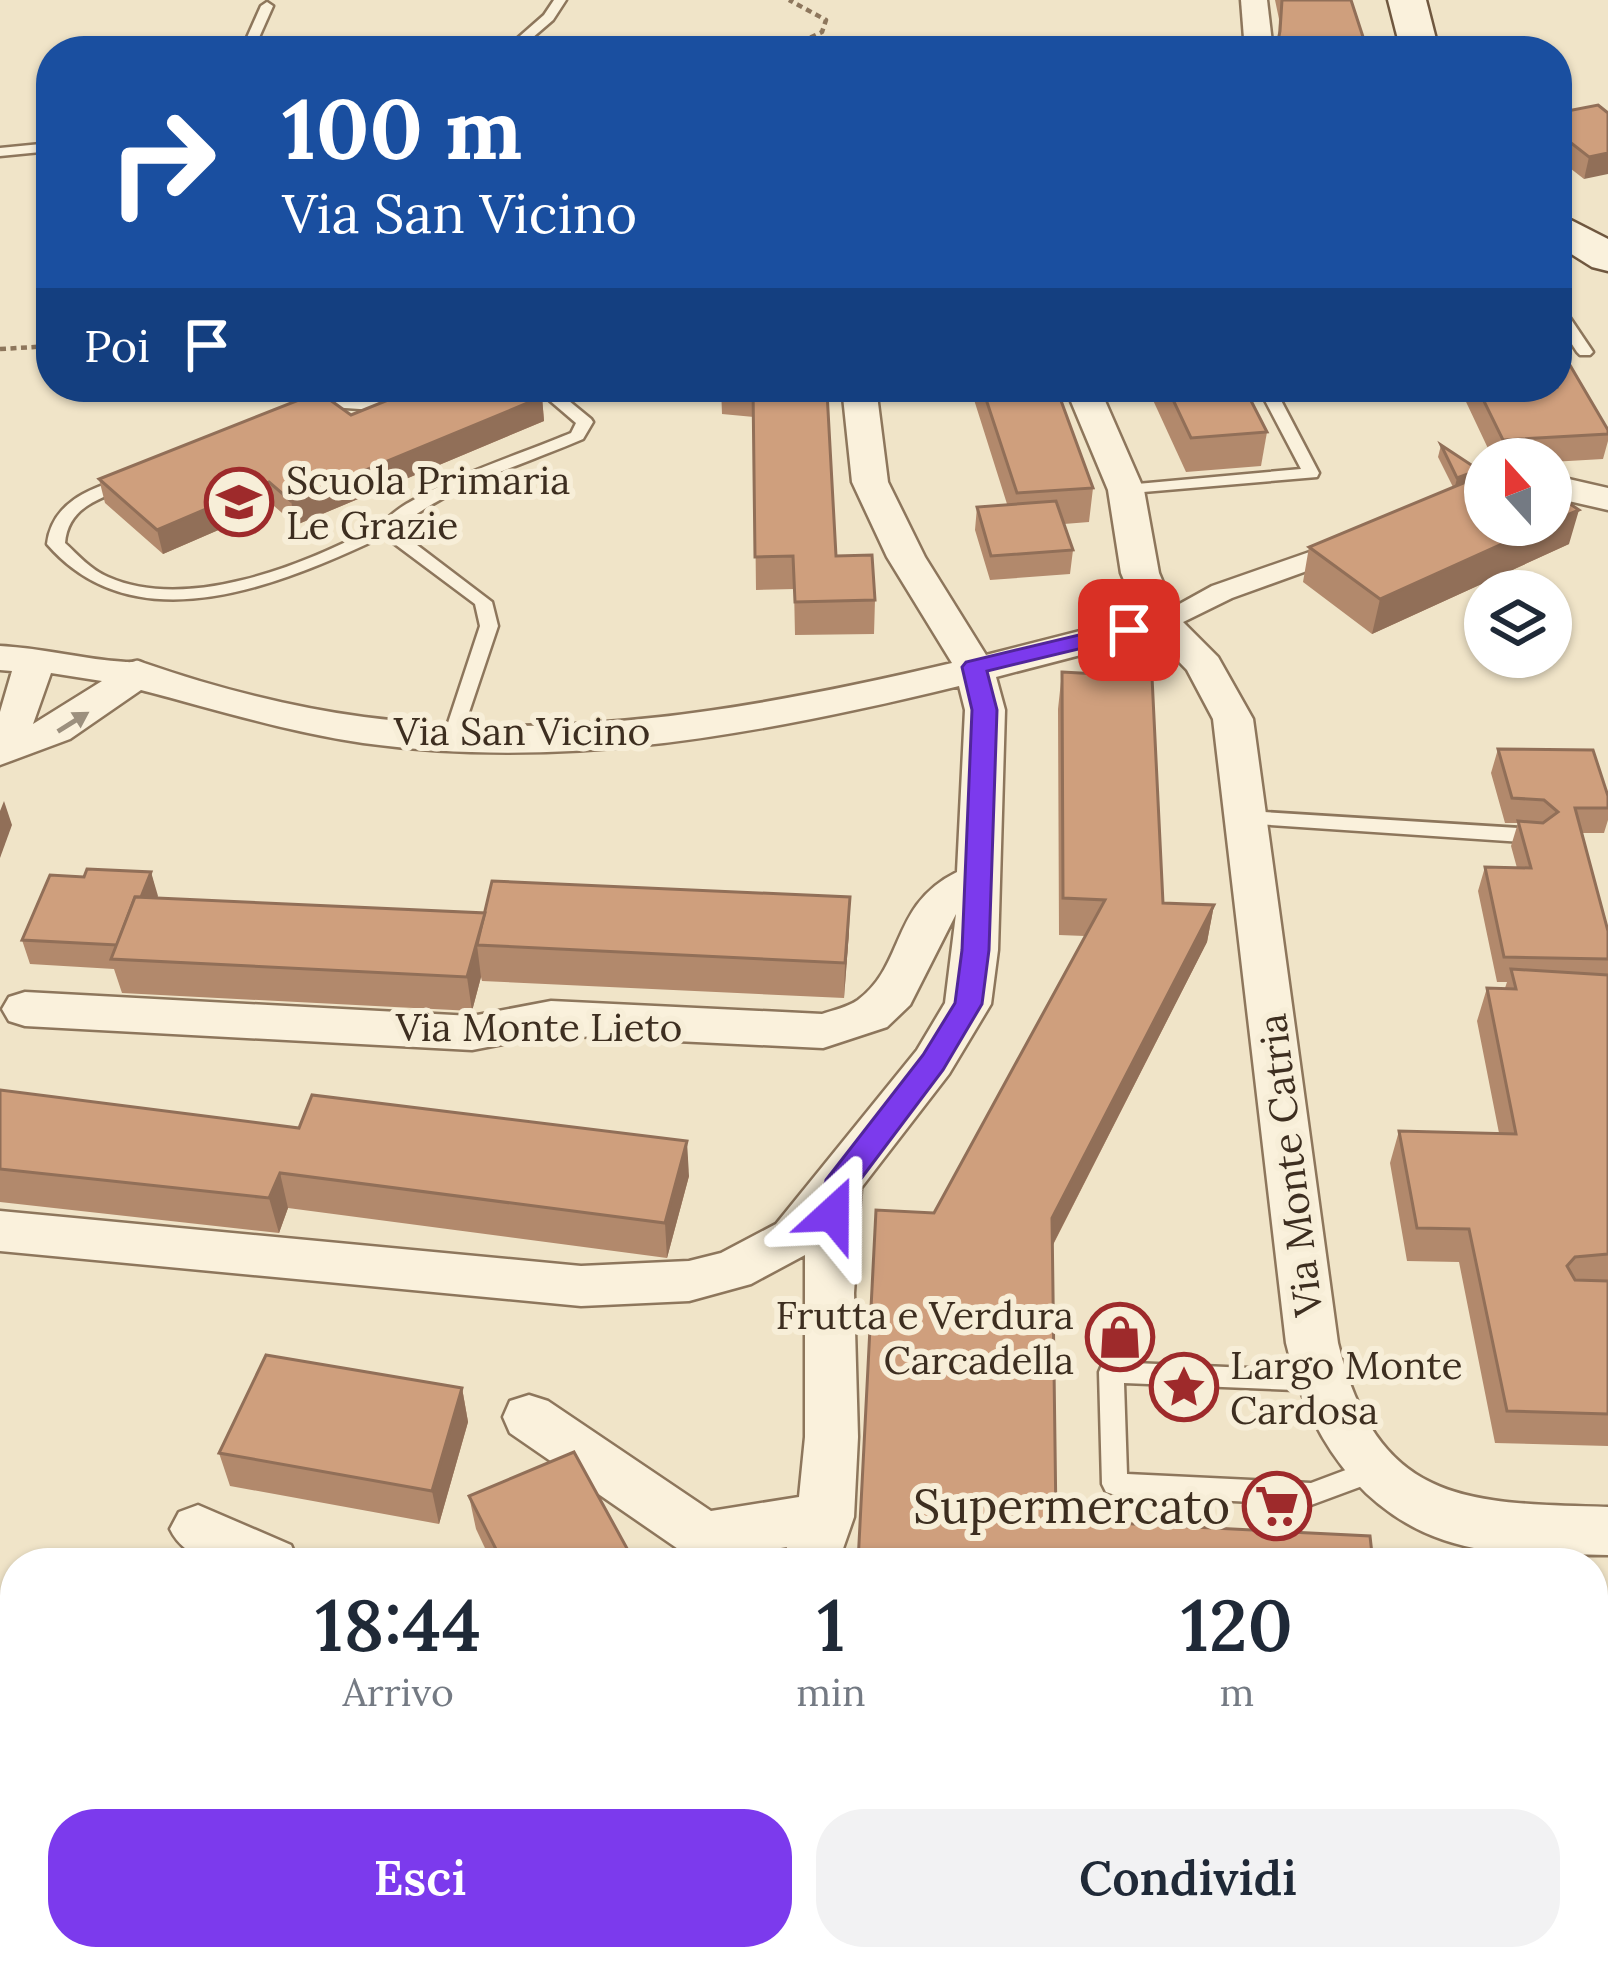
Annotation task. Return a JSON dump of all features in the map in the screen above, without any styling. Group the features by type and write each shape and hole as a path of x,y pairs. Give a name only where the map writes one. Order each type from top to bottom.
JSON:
{"main road":[{"path":"1407,0 1416,36"},
{"path":"1572,235 1608,258"}],"street":[{"path":"1254,0 1257,36"},
{"path":"0,1231 581,1286 667,1282 733,1270 794,1238 933,1063 968,1004 979,879 985,710 974,667 906,556 870,482 861,402"},
{"path":"1088,402 1126,490 1140,573 1161,622"},
{"path":"1572,491 1608,499"},
{"name":"Via San Vicino","path":"17,658 136,673 284,717 452,738 606,739 722,724 1161,622 1222,592 1366,540"},
{"name":"Via Monte Catria","path":"1161,622 1184,638 1208,667 1233,719 1319,1381 1340,1429 1375,1470 1412,1498 1499,1544 1608,1532"},
{"path":"0,738 16,724 28,694 17,658"},
{"path":"0,752 51,736 96,708 136,673"},
{"name":"Via Monte Lieto","path":"26,1009 472,1033 551,1018 823,1031 871,1016 894,993 928,918 947,895 979,879"},
{"path":"529,1417 704,1536 818,1540 835,1402 828,1310 837,1189"},
{"path":"198,1529 239,1548"}],"lane":[{"path":"527,36 560,0"},
{"path":"254,36 267,6"},
{"path":"0,152 36,148"},
{"path":"1572,332 1585,352"},
{"path":"286,419 328,402 405,407 417,402"},
{"path":"138,477 68,509 56,526 56,544 105,583 152,592 203,593 259,583 385,529 412,507 577,436 585,422 560,402"},
{"path":"1126,490 1311,473 1274,402"},
{"path":"385,529 483,602 489,626 452,738"},
{"path":"1248,818 1536,836"},
{"path":"1319,1381 1111,1372 1115,1484 1311,1494 1375,1470"}],"path":[{"path":"790,0 826,20 822,32 814,36"},
{"path":"0,349 36,347"}],"building":[{"path":"1282,0 1351,0 1363,36 1279,36"},
{"path":"1598,105 1608,113 1608,153 1589,157 1572,144 1572,110"},
{"path":"1572,369 1608,434 1502,438 1484,402 1572,402"},
{"path":"294,402 333,402 351,415 383,402 530,402 291,501 269,482 157,530 99,479"},
{"path":"753,402 828,402 836,556 872,555 875,600 795,602 793,556 755,557"},
{"path":"987,402 1061,402 1093,488 1017,493"},
{"path":"1174,402 1252,402 1267,432 1191,438"},
{"path":"1441,445 1464,460 1464,475 1457,478"},
{"path":"1464,483 1464,546 1497,546 1380,599 1309,547"},
{"path":"1056,501 1073,550 991,556 977,507"},
{"path":"1062,672 1152,677 1163,903 1214,905 1052,1218 1056,1520 1370,1536 1371,1548 859,1548 876,1210 934,1213 1105,900 1063,898"},
{"path":"1498,749 1593,750 1608,808 1575,808 1608,931 1608,959 1504,957 1485,867 1531,868 1518,821 1543,823 1558,812 1544,800 1512,798"},
{"path":"87,869 151,872 141,897 135,897 117,945 22,940 50,875 84,877"},
{"path":"492,881 850,897 845,963 477,945"},
{"path":"135,897 485,913 467,977 111,959"},
{"path":"1511,969 1608,975 1608,1254 1575,1257 1567,1266 1575,1280 1608,1281 1608,1414 1507,1411 1469,1229 1417,1228 1399,1131 1516,1134 1487,988 1516,989"},
{"path":"0,1090 299,1128 312,1095 687,1141 665,1223 280,1173 269,1198 0,1169"},
{"path":"266,1355 462,1388 432,1491 219,1453"},
{"path":"574,1452 627,1548 495,1548 469,1496"}],"place":[{"name":"Scuola Primaria Le Grazie","path":"239,502"},
{"name":"Frutta e Verdura Carcadella","path":"1120,1337"},
{"name":"Largo Monte Cardosa","path":"1184,1387"},
{"name":"Supermercato","path":"1277,1506"}],"route":[{"path":"833,1214 837,1189 933,1063 968,1004 976,950 985,710 974,667 1129,630"}]}
